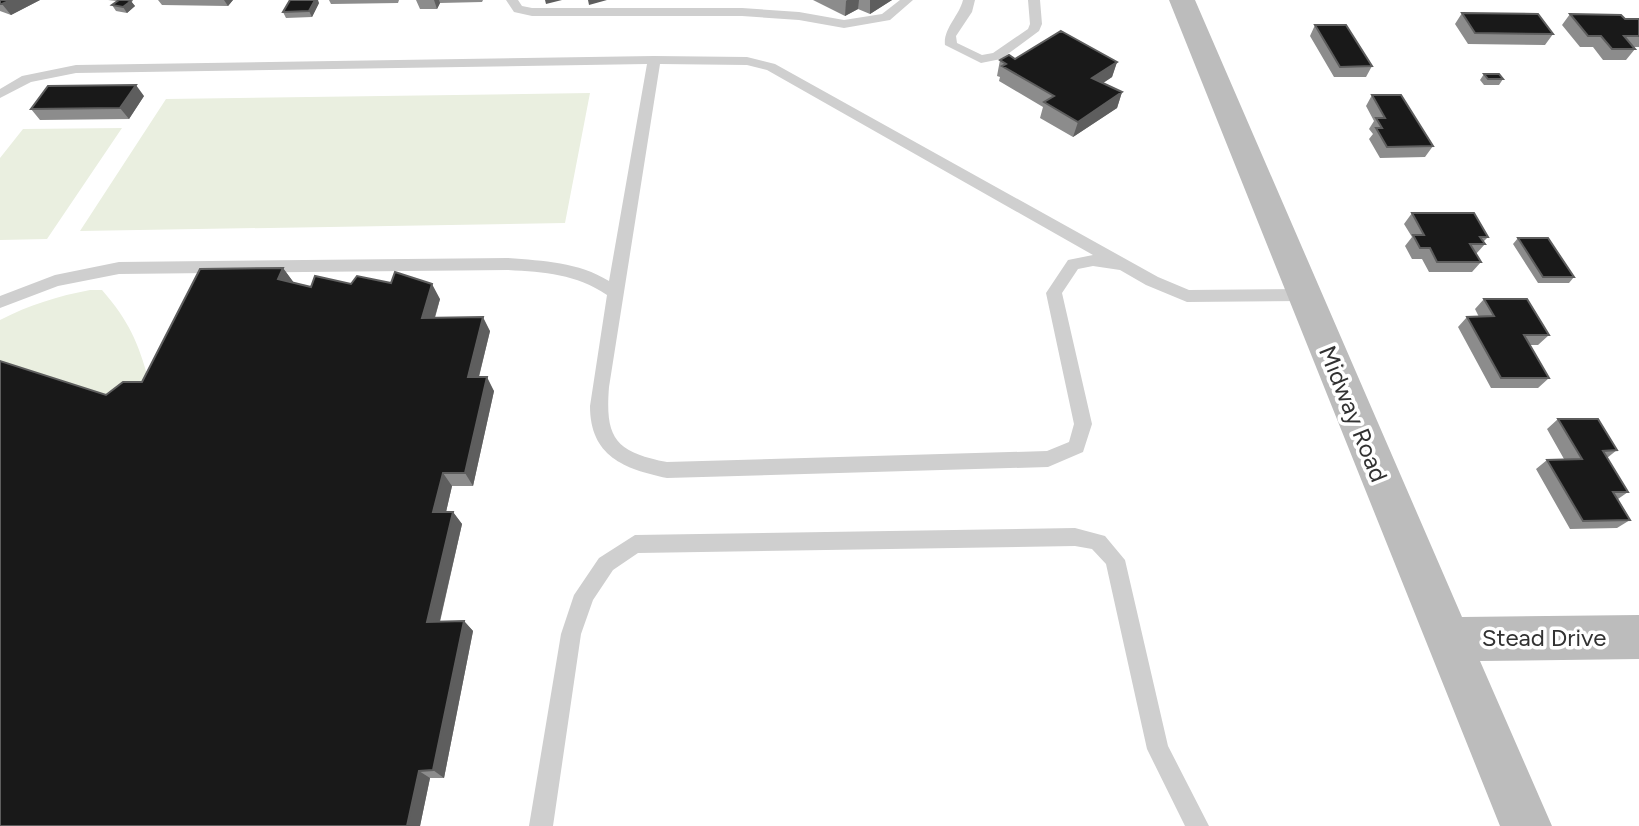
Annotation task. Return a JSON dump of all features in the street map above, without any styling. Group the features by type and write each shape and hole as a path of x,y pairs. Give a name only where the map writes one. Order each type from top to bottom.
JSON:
{"main road":[{"name":"Midway Road","path":"1182,0 1525,826"},
{"name":"Stead Drive","path":"1448,639 1639,637"}],"lane":[{"path":"512,0 518,9 532,12 743,12 799,16 844,24 886,17 907,0"},
{"path":"969,0 966,12 950,36 951,45 981,59 997,56 1033,31 1036,24 1034,0"},
{"path":"654,60 600,398 599,429 612,448 635,464 667,470 1048,459 1077,446 1083,424 1054,293 1073,264 1093,260 1123,265"},
{"path":"0,94 27,79 76,69 654,60 747,61 771,67 1152,281 1187,296 1304,295"},
{"path":"0,302 55,281 119,268 508,264 564,268 594,277 615,293"},
{"path":"541,826 571,634 584,595 606,564 635,544 1075,537 1098,542 1115,560 1158,749 1198,826"}],"shaded area":[{"path":"590,93 565,223 80,231 166,99"},
{"path":"122,128 47,239 0,240 0,158 23,129"},
{"path":"90,290 102,290 126,322 149,381 121,409 0,369 0,320 44,302"}],"building":[{"path":"119,0 131,1 123,7 112,5"},
{"path":"290,0 315,0 309,11 283,12"},
{"path":"1462,13 1538,14 1553,34 1475,33"},
{"path":"1570,14 1621,15 1625,19 1639,19 1639,36 1624,36 1635,49 1612,49 1601,36 1588,36"},
{"path":"1315,25 1346,25 1372,66 1340,67"},
{"path":"1061,31 1117,62 1092,78 1122,92 1078,122 1044,102 1054,96 1002,66 1006,64 1000,60 1009,55 1015,59"},
{"path":"1484,74 1499,74 1503,79 1488,79"},
{"path":"136,85 120,108 31,109 48,86"},
{"path":"1372,95 1401,95 1433,146 1387,147 1376,128 1382,128 1376,118 1385,118"},
{"path":"1412,213 1474,213 1488,237 1480,237 1485,244 1470,244 1481,262 1437,262 1430,248 1420,248 1413,235 1424,235"},
{"path":"1518,238 1548,238 1574,277 1543,277"},
{"path":"283,268 278,279 311,287 315,276 351,284 357,276 391,283 395,272 432,284 422,318 483,317 468,377 487,377 465,473 443,473 433,512 453,512 427,622 464,621 433,770 419,771 407,826 0,826 0,361 106,395 123,382 142,382 200,269"},
{"path":"1484,299 1527,299 1549,335 1524,335 1549,378 1501,378 1467,317 1494,316"},
{"path":"1558,419 1598,419 1617,450 1603,451 1628,492 1613,492 1630,520 1583,521 1547,460 1582,459"}]}
